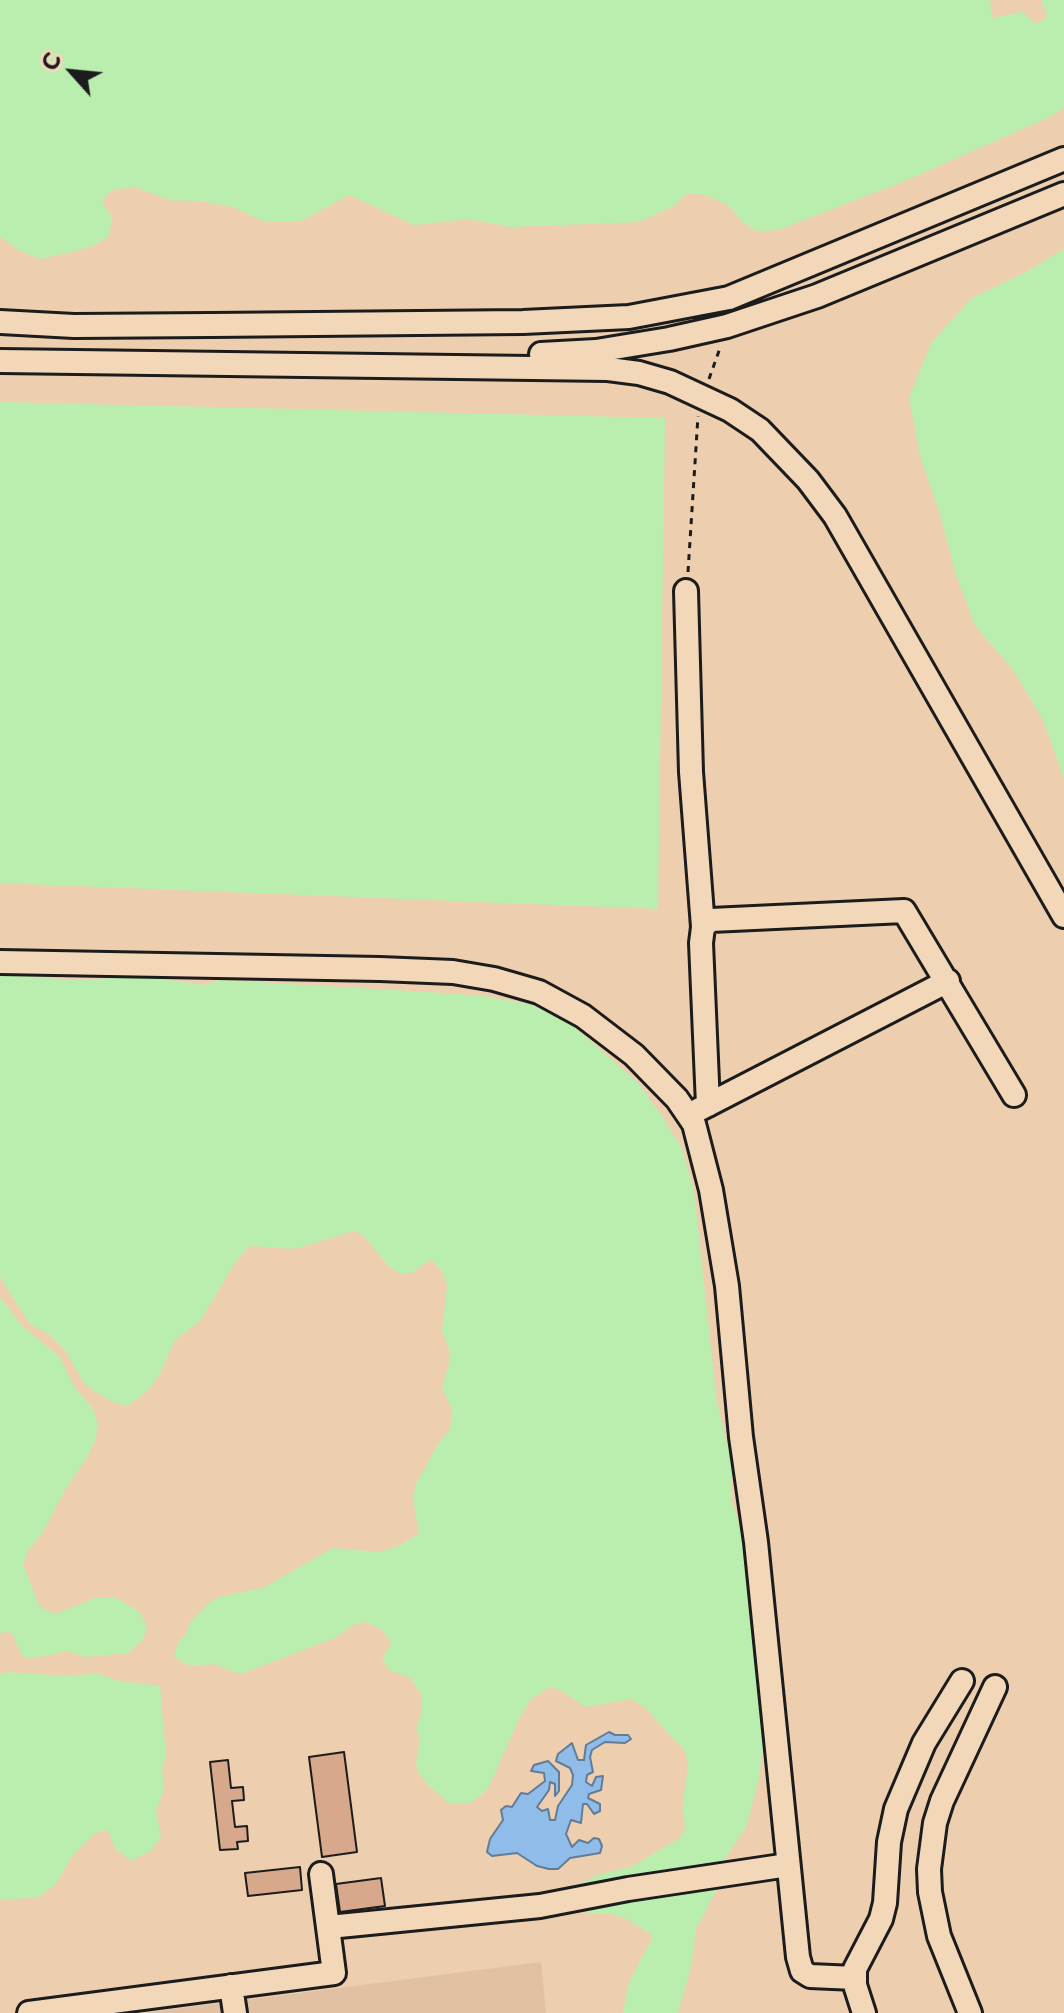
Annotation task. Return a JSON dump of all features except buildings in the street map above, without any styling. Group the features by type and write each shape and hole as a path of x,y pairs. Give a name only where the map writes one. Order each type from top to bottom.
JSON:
{"street":[{"path":"0,322 74,326 241,325 523,322 629,317 729,298 1064,159"},
{"path":"0,349 519,355 596,351 692,335 817,296 1064,194"},
{"path":"0,361 608,369 639,373 670,382 703,397 760,430 808,480 835,516 1064,916"},
{"path":"686,591 690,756 703,927 699,1110 727,1286 788,1865 802,1971 810,1976 855,1978"},
{"path":"703,927 711,920 904,911 1014,1095"},
{"path":"0,962 380,969 453,972 494,979 539,992 583,1016 699,1110"},
{"path":"699,1110 948,981"},
{"path":"864,2013 855,1969 881,1919 889,1842 896,1809 924,1743 962,1681"},
{"path":"970,2013 939,1936 929,1869 935,1823 942,1801 995,1687"},
{"path":"329,1927 540,1906 628,1889 788,1865"},
{"path":"29,2013 81,2010 334,1973 321,1874"},
{"path":"231,1986 235,2013"}],"path":[{"path":"686,591 694,503 694,441 703,397 727,326"}],"shaded area":[{"path":"541,1962 546,2013 144,2013"}],"green space":[{"path":"0,0 990,0 992,18 1023,12 1034,24 1048,17 1041,0 1064,0 1064,107 1052,116 900,183 778,230 756,231 728,205 705,195 687,193 674,206 639,222 510,227 469,219 414,225 349,195 299,222 262,221 233,207 170,200 134,187 111,190 102,202 112,217 109,236 91,247 41,259 20,251 0,237"},
{"path":"1064,249 1064,779 1043,720 1014,671 975,626 955,572 920,456 909,398 931,343 972,298 1026,272"},
{"path":"0,402 665,418 658,909 0,883"},
{"path":"0,972 64,980 147,977 204,985 221,980 428,992 484,996 533,1005 570,1024 599,1048 639,1084 662,1116 682,1149 694,1191 717,1403 731,1459 732,1502 748,1571 766,1726 758,1783 746,1827 715,1873 716,1891 696,1929 691,1968 678,2013 623,2013 629,1982 651,1941 651,1934 627,1919 610,1914 589,1914 577,1906 576,1893 582,1883 600,1874 631,1867 680,1838 685,1829 683,1803 688,1766 685,1751 645,1708 632,1699 586,1707 550,1687 531,1699 520,1717 488,1789 471,1803 450,1804 418,1772 416,1764 420,1739 416,1729 422,1696 411,1678 389,1670 382,1658 392,1643 381,1629 365,1622 352,1625 337,1637 241,1674 213,1664 190,1666 174,1657 190,1622 219,1597 263,1588 333,1548 379,1552 396,1547 419,1534 413,1499 416,1484 438,1444 450,1430 452,1409 442,1388 449,1364 449,1349 442,1331 447,1286 443,1273 431,1259 412,1273 400,1273 389,1267 363,1235 354,1231 294,1249 250,1246 236,1261 200,1321 175,1340 159,1376 148,1390 128,1406 97,1393 84,1383 65,1350 48,1334 30,1324 0,1277"},
{"path":"0,1297 23,1327 59,1356 75,1388 93,1409 98,1424 95,1441 86,1459 43,1532 29,1549 23,1564 40,1607 56,1614 97,1597 114,1597 140,1612 147,1627 143,1639 128,1653 85,1657 68,1651 23,1657 11,1632 0,1633"},
{"path":"5,1672 69,1676 97,1673 119,1681 160,1686 166,1755 162,1770 164,1789 156,1811 161,1838 150,1851 131,1861 115,1848 108,1830 95,1833 72,1856 56,1884 38,1897 0,1900 0,1675"}],"water":[{"path":"609,1732 628,1735 631,1739 625,1743 605,1742 592,1750 593,1772 587,1775 586,1782 592,1786 596,1777 603,1776 601,1790 589,1794 588,1798 600,1804 600,1811 594,1814 587,1804 583,1804 581,1823 571,1820 566,1834 572,1847 579,1840 588,1843 594,1838 599,1839 602,1846 600,1853 570,1858 558,1869 549,1869 537,1866 517,1853 492,1856 487,1852 490,1839 503,1820 501,1810 506,1806 512,1807 521,1793 528,1794 545,1781 544,1773 531,1771 534,1765 548,1761 559,1772 559,1791 555,1796 555,1784 550,1782 549,1790 537,1807 542,1811 548,1809 550,1820 555,1820 558,1806 572,1785 573,1775 570,1768 556,1761 558,1754 572,1743 578,1760 584,1760 586,1745"}]}
